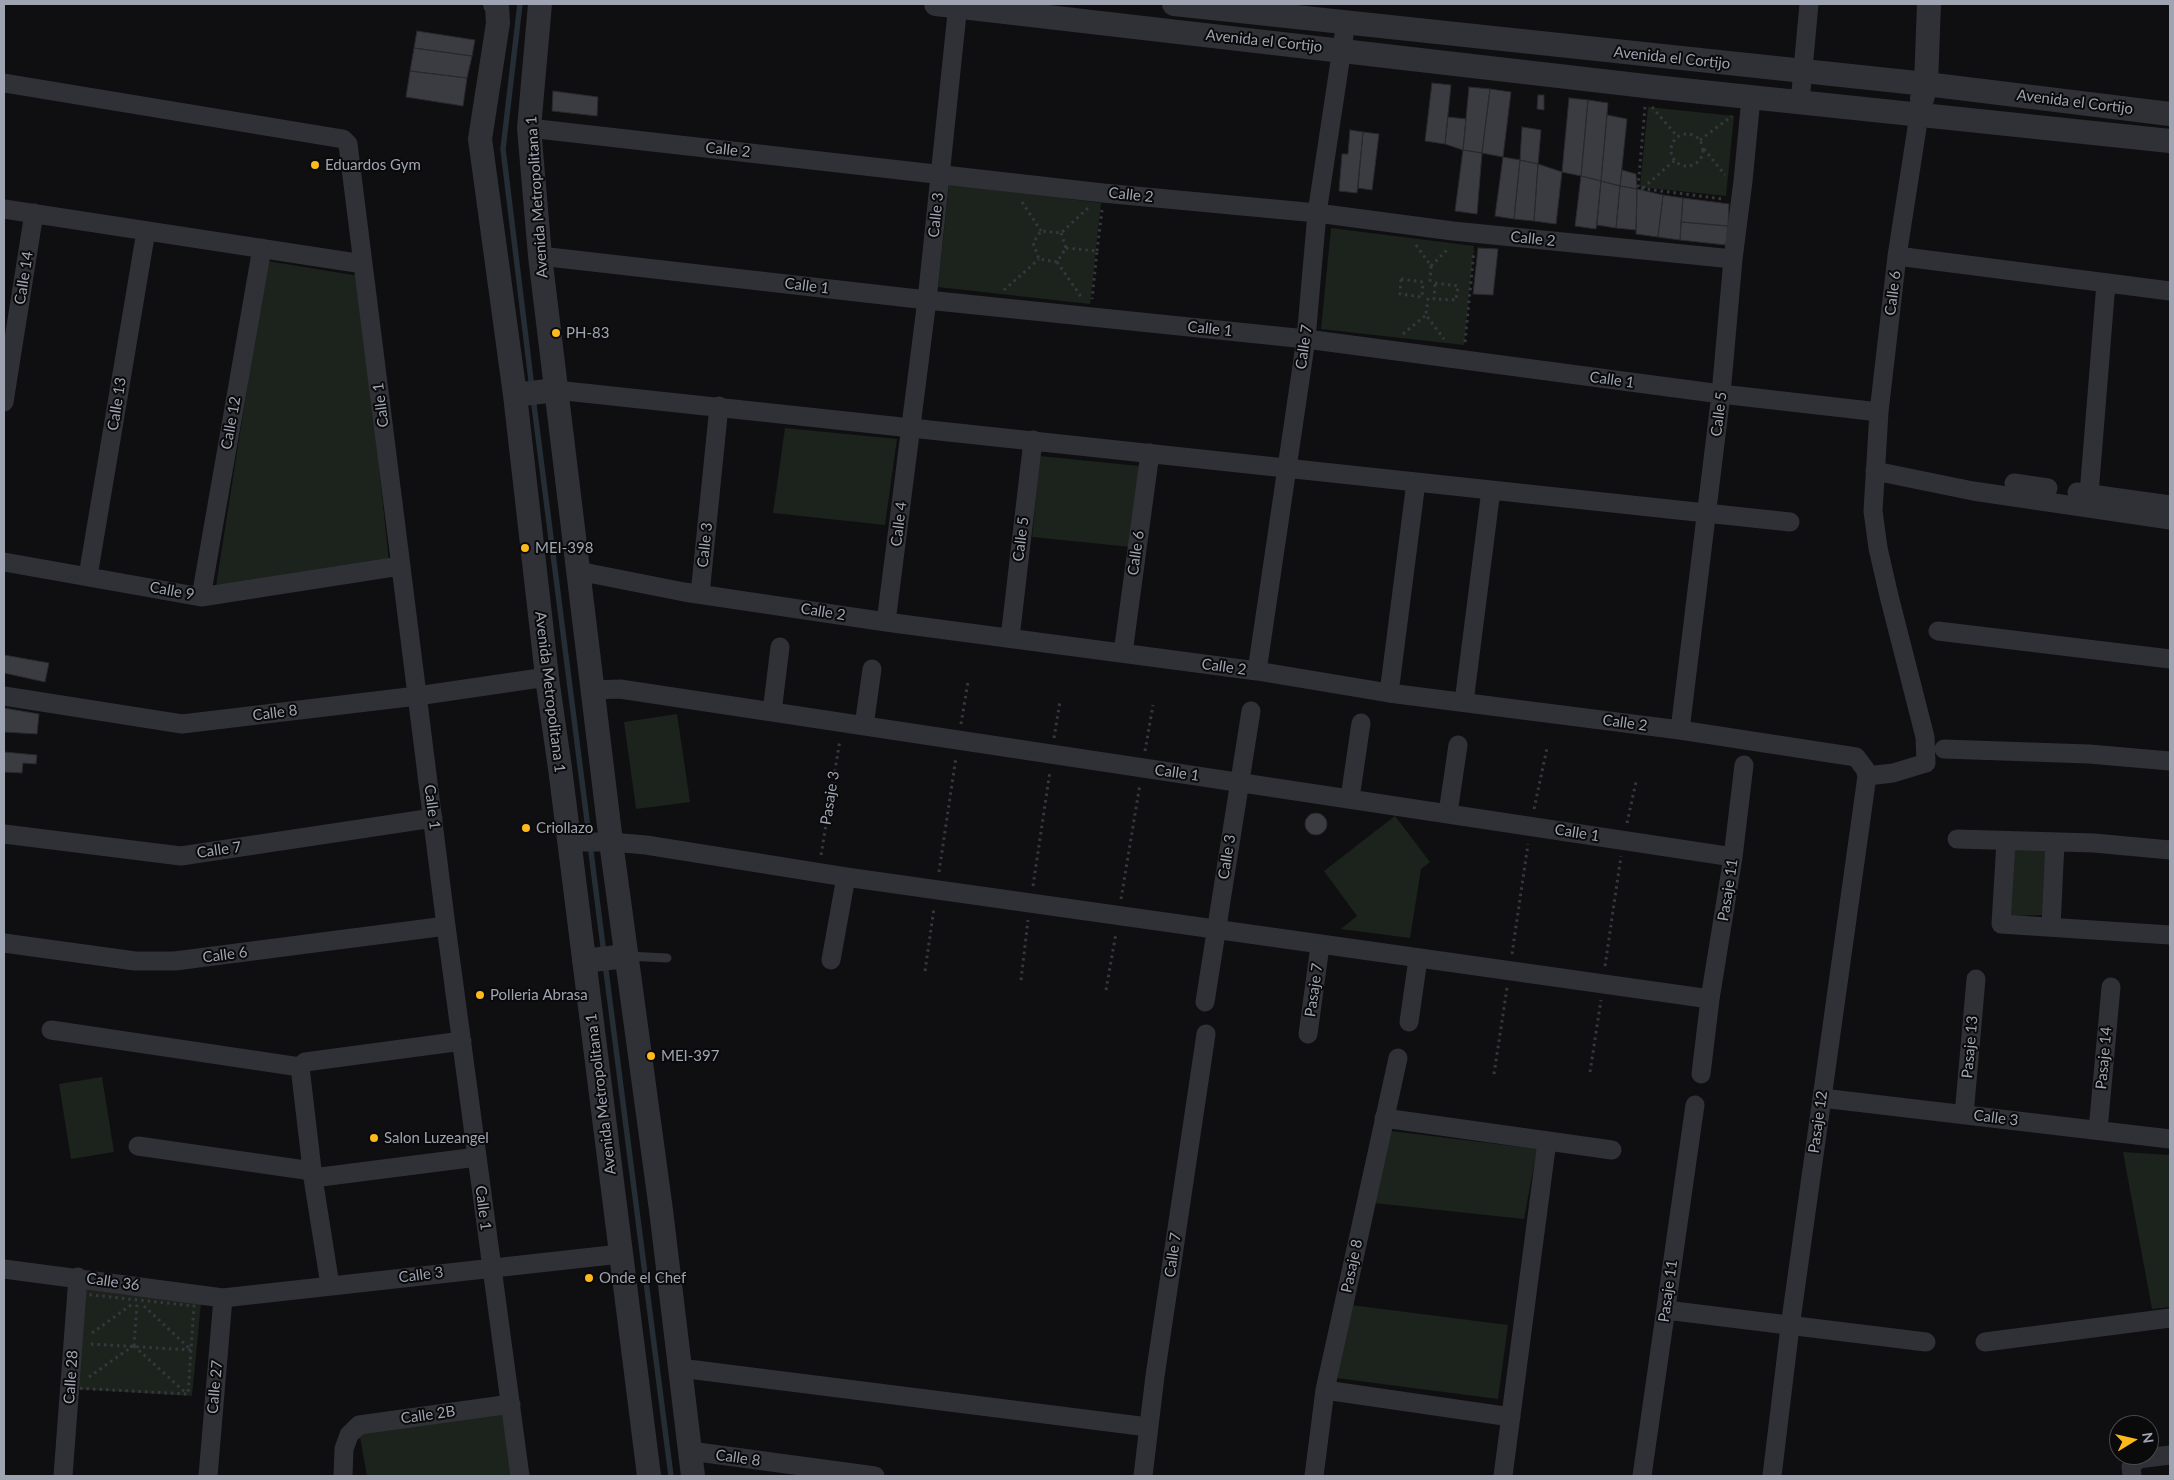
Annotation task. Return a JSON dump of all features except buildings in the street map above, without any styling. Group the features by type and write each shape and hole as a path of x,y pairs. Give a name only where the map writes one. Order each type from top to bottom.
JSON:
{"street":[{"name":"Avenida Metropolitana 1","path":"495,4 497,6 498,23 480,139 519,395 547,677 573,842 588,960 620,1254 649,1476"},
{"name":"Avenida Metropolitana 1","path":"540,4 529,128 552,391 593,690 607,842 621,957 661,1210 693,1476"},
{"name":"Avenida el Cortijo","path":"1174,4 1926,84 2170,114"},
{"path":"1800,102 1808,4"},
{"path":"1919,115 1926,84 1929,4"},
{"name":"Avenida el Cortijo","path":"950,5 1341,49 1651,87 2170,141"},
{"name":"Calle 3","path":"912,426 940,173 950,5"},
{"name":"Calle 7","path":"1257,672 1306,339 1317,213 1346,22"},
{"name":"Calle 1","path":"4,83 343,138 348,144 446,926 520,1476"},
{"name":"Calle 5","path":"1680,730 1721,394 1733,259 1743,181 1743,97"},
{"name":"Calle 6","path":"1866,772 1893,773 1926,763 1925,736 1878,548 1873,511 1879,412 1897,256 1919,115"},
{"name":"Calle 2","path":"529,128 1100,192 1317,213 1476,233 1733,259"},
{"path":"4,209 363,264"},
{"name":"Calle 14","path":"4,402 34,213"},
{"name":"Calle 13","path":"88,576 146,231"},
{"name":"Calle 12","path":"201,597 262,248"},
{"name":"Calle 1","path":"540,256 997,308 1306,339 1721,394 1879,412"},
{"path":"1897,256 2170,291"},
{"path":"2089,494 2106,283"},
{"path":"519,395 552,391 719,406 1790,522"},
{"name":"Calle 3","path":"700,594 719,406"},
{"name":"Calle 4","path":"886,622 912,426"},
{"name":"Calle 5","path":"1010,638 1033,440"},
{"name":"Calle 6","path":"1123,653 1150,453"},
{"path":"1875,471 1972,491 2170,520"},
{"path":"1389,693 1416,482"},
{"path":"2014,483 2170,505"},
{"path":"1464,702 1491,490"},
{"name":"Calle 9","path":"4,562 201,597 400,566"},
{"name":"Calle 2","path":"578,571 700,594 886,622 1123,653 1389,693 1680,730 1856,757 1866,772"},
{"path":"1938,631 2170,659"},
{"path":"772,712 780,647"},
{"path":"864,726 872,669"},
{"name":"Calle 8","path":"4,696 182,724 417,696 547,677"},
{"name":"Calle 1","path":"593,690 620,689 1733,857"},
{"name":"Calle 3","path":"1205,1002 1251,711"},
{"path":"1350,798 1361,723"},
{"path":"1448,813 1458,745"},
{"path":"1944,750 2089,754 2170,761"},
{"name":"Pasaje 11","path":"1700,1074 1733,857 1744,765"},
{"name":"Pasaje 12","path":"1772,1476 1790,1327 1866,772"},
{"name":"Calle 7","path":"4,834 181,856 433,818"},
{"path":"1957,840 2055,842 2170,850"},
{"path":"2006,841 2001,924 2170,935"},
{"path":"573,842 646,845 818,873 1030,902 1320,946 1510,970 1710,1000"},
{"path":"2051,927 2055,842"},
{"path":"831,960 846,877"},
{"name":"Calle 6","path":"4,943 136,961 175,962 446,926"},
{"name":"Pasaje 7","path":"1308,1034 1320,946"},
{"path":"588,960 621,957"},
{"path":"1409,1022 1418,959"},
{"name":"Pasaje 13","path":"1964,1115 1976,979"},
{"name":"Pasaje 14","path":"2098,1130 2111,987"},
{"path":"51,1030 300,1067"},
{"name":"Calle 7","path":"1143,1476 1148,1427 1206,1034"},
{"path":"300,1067 305,1062 462,1041"},
{"name":"Pasaje 8","path":"1314,1476 1325,1390 1398,1058"},
{"path":"300,1067 313,1174 330,1285"},
{"name":"Calle 3","path":"1822,1098 2170,1139"},
{"name":"Pasaje 11","path":"1642,1476 1695,1105"},
{"path":"1384,1118 1612,1150"},
{"path":"1503,1476 1547,1141"},
{"path":"138,1146 313,1174 477,1157"},
{"name":"Calle 3","path":"223,1298 620,1254"},
{"name":"Calle 36","path":"4,1269 223,1298"},
{"name":"Calle 28","path":"63,1476 78,1278"},
{"name":"Calle 27","path":"208,1476 223,1298"},
{"path":"1666,1310 1790,1327 1926,1342"},
{"path":"1985,1342 2170,1318"},
{"path":"680,1368 1148,1427"},
{"path":"1325,1390 1510,1417"},
{"name":"Calle 2B","path":"343,1476 344,1450 349,1435 359,1425 511,1404"},
{"name":"Calle 8","path":"690,1452 831,1473 875,1476"},
{"path":"2132,1476 2131,1467 2138,1459 2170,1455"}],"lane":[{"path":"621,957 667,958"}],"path":[{"path":"1651,87 1652,107 1677,136"},
{"path":"1651,87 1638,188 1740,201"},
{"path":"1700,140 1732,116 1743,97"},
{"path":"1677,136 1692,134 1700,140 1704,149 1728,178 1743,181"},
{"path":"1677,136 1671,148 1675,160 1680,165 1693,165 1699,161 1704,149"},
{"path":"1644,188 1675,160"},
{"path":"1016,182 1014,192 1041,230 1060,233"},
{"path":"1060,233 1095,202 1100,192"},
{"path":"1087,317 1097,251 1100,192"},
{"path":"1412,226 1411,237 1431,266 1430,282"},
{"path":"1039,259 1033,243 1041,230"},
{"path":"1060,233 1066,248"},
{"path":"1463,360 1476,233"},
{"path":"1066,248 1097,251"},
{"path":"1058,262 1066,248"},
{"path":"1039,259 1058,262 1086,303 1087,317"},
{"path":"997,308 1000,294 1039,259"},
{"path":"1401,279 1430,282 1458,286 1456,300 1400,294 1401,279"},
{"path":"1422,297 1423,282"},
{"path":"1434,298 1435,282"},
{"path":"1428,298 1426,315 1445,340"},
{"path":"1400,336 1426,315"},
{"path":"924,971 968,682"},
{"path":"1021,980 1030,902 1060,701"},
{"path":"1106,990 1153,705"},
{"name":"Pasaje 3","path":"818,873 843,723"},
{"path":"1494,1074 1530,826 1547,748"},
{"path":"1590,1072 1624,840 1636,782"},
{"path":"74,1388 82,1294 194,1306 188,1394"},
{"path":"78,1343 138,1300"},
{"path":"134,1346 138,1300"},
{"path":"138,1300 190,1350"},
{"path":"78,1343 190,1350"},
{"path":"74,1388 134,1346"},
{"path":"134,1346 188,1394"},
{"path":"74,1388 188,1394"}],"shaded area":[{"path":"1648,107 1734,116 1726,196 1640,187"},
{"path":"949,184 1101,203 1090,304 938,287"},
{"path":"1331,228 1474,246 1464,345 1321,329"},
{"path":"267,261 359,276 389,562 216,586"},
{"path":"785,428 897,439 885,525 773,513"},
{"path":"1040,456 1139,466 1131,547 1032,537"},
{"path":"677,714 690,802 636,809 624,722"},
{"path":"1395,816 1430,862 1421,869 1410,938 1341,929 1357,916 1324,871"},
{"path":"2011,847 2048,848 2044,915 2007,916"},
{"path":"102,1077 114,1152 71,1159 59,1084"},
{"path":"1391,1131 1537,1149 1524,1219 1374,1203"},
{"path":"2123,1152 2170,1155 2170,1307 2152,1309"},
{"path":"82,1289 201,1303 192,1396 73,1389"},
{"path":"1351,1305 1508,1325 1498,1399 1336,1378"},
{"path":"503,1409 513,1476 367,1476 359,1431"}],"waterway":[{"path":"520,4 503,149 532,388"},
{"path":"533,397 604,954"},
{"path":"605,963 671,1476"}],"place":[{"name":"Eduardos Gym","path":"315,165"},
{"name":"PH-83","path":"556,333"},
{"name":"MEI-398","path":"525,548"},
{"name":"Criollazo","path":"526,828"},
{"name":"Polleria Abrasa","path":"480,995"},
{"name":"MEI-397","path":"651,1056"},
{"name":"Salon Luzeangel","path":"374,1138"},
{"name":"Onde el Chef","path":"589,1278"}]}
